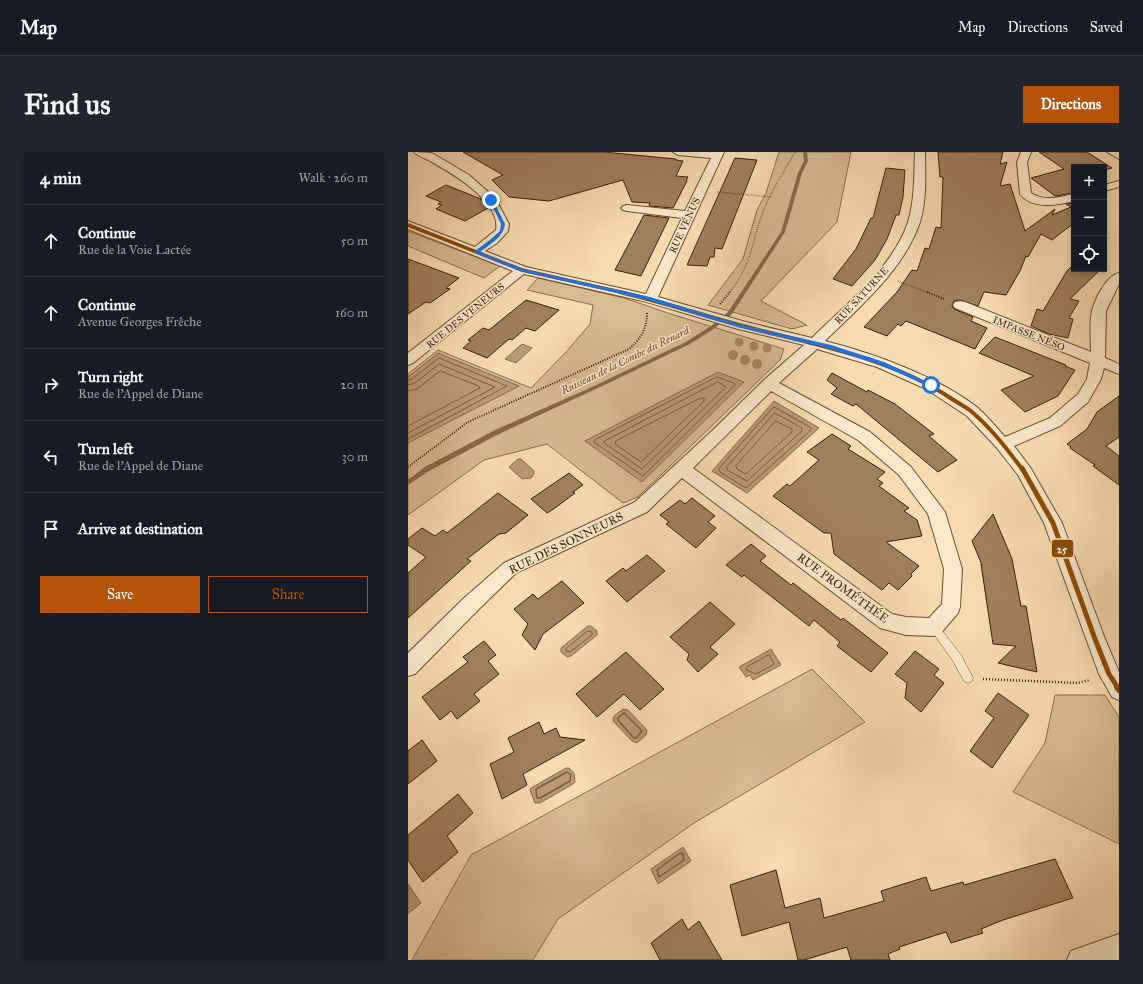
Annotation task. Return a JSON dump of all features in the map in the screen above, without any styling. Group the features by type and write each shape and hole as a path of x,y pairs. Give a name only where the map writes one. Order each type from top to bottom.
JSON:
{"street":[{"path":"418,152 428,155 465,177 491,200 503,224 502,231 493,240 476,252"},
{"path":"678,152 718,154"},
{"name":"RUE SATURNE","path":"769,384 815,343 883,274 904,244 914,222 919,197 920,152"},
{"path":"1022,153 1026,194 1033,200 1045,202 1058,202 1071,198"},
{"name":"RUE VÉNUS","path":"650,299 718,154"},
{"path":"1107,187 1119,184"},
{"path":"627,208 689,215"},
{"path":"408,225 522,270 650,299 742,326 815,343 882,364 931,385 972,412 1004,444 1024,471 1053,523 1095,639 1110,674 1119,690"},
{"name":"RUE DES VENEURS","path":"408,360 522,270"},
{"path":"1004,444 1055,422 1083,398 1094,379 1098,360 1099,312 1111,284 1119,277"},
{"name":"IMPASSE NÉSO","path":"960,306 1119,369"},
{"path":"769,384 864,436 905,470 936,512 953,569 952,607 934,627"},
{"name":"RUE DES SONNEURS","path":"408,667 470,605 510,568 641,507 769,384"},
{"name":"RUE PROMÉTHÉE","path":"682,469 886,622 906,626 934,627"},
{"path":"1080,960 1119,947"}],"lane":[{"path":"934,627 957,658 968,678"}],"path":[{"path":"720,304 729,295 738,282 750,258 763,211 772,197 795,152"},
{"path":"701,190 772,197"},
{"path":"883,274 960,306"},
{"path":"408,467 468,422 629,349 639,341 646,328 648,313"},
{"path":"968,678 1078,683 1110,674"}],"shaded area":[{"path":"779,152 851,152 837,222 761,301 807,325 792,329 708,305 743,259 757,210 766,193"},
{"path":"408,231 500,266 484,278 408,246"},
{"path":"538,278 624,298 784,349 780,360 638,497 623,503 547,444 484,460 408,515 408,374 438,350 531,388 567,351 590,324 593,305 527,290"},
{"path":"812,669 865,722 694,823 558,919 533,960 412,960 471,855"},
{"path":"1055,695 1105,695 1119,717 1119,844 1013,792 1045,743"}],"water":[{"path":"522,344 532,348 516,363 505,359"},
{"path":"438,353 519,386 408,443 408,377"},
{"path":"718,372 744,382 642,482 585,441"},
{"path":"774,401 819,428 747,493 712,471"},
{"path":"518,459 521,459 534,471 531,478 522,479 509,467"},
{"path":"588,626 591,626 597,631 597,635 571,656 567,657 561,652 561,648"},
{"path":"771,649 781,665 753,680 750,675 746,677 739,667"},
{"path":"623,709 628,710 647,730 646,735 637,743 632,741 613,721 614,716"},
{"path":"566,768 569,768 574,773 575,782 540,803 535,803 530,790 531,788"},
{"path":"683,847 691,861 658,884 651,869"},
{"path":"408,884 421,903 408,914"}],"building":[{"path":"463,152 604,152 676,159 683,161 676,176 688,177 673,208 649,206 650,203 632,202 623,180 549,201 509,197 492,180 503,175"},
{"path":"938,152 1003,152 1000,164 1007,162 1000,186 1010,184 1025,231 1055,209 1052,215 1071,207 1071,225 1052,240 1041,234 1028,257 1026,256 1020,271 1006,295 984,292 978,306 960,300 954,301 952,306 954,309 973,317 971,321 987,328 975,349 906,321 901,326 898,324 887,336 864,327 897,292 912,270 917,271 925,248 929,249 936,227 941,228 943,177 940,177"},
{"path":"1039,152 1087,152 1106,164 1071,164 1071,193 1055,196 1031,178 1064,169"},
{"path":"735,158 757,160 722,249 715,248 714,257 710,257 707,266 687,265"},
{"path":"1107,165 1112,168 1107,169"},
{"path":"886,168 905,170 903,197 899,215 896,215 887,239 875,260 852,286 833,279 856,249 871,218 873,218"},
{"path":"446,185 481,199 488,208 465,221 436,209 442,205 438,204 441,202 426,196"},
{"path":"644,215 669,218 641,276 615,270"},
{"path":"408,259 459,278 446,288 450,289 430,303 426,302 408,314"},
{"path":"1071,267 1071,272 1098,272 1070,299 1079,301 1069,318 1073,319 1068,338 1049,334 1031,326 1037,309 1043,311 1067,271"},
{"path":"526,300 559,310 535,331 526,328 512,340 509,339 487,358 463,348 471,341 468,340 483,328 489,330"},
{"path":"995,337 1075,370 1058,396 1025,412 1001,390 1034,376 979,353"},
{"path":"832,373 867,392 868,390 895,404 934,434 929,436 957,460 938,472 856,404 853,406 831,394 837,388 827,380"},
{"path":"1119,396 1119,437 1106,446 1119,456 1119,485 1093,466 1095,465 1070,448 1071,447 1067,444 1087,429 1097,412"},
{"path":"832,434 851,446 848,449 885,472 877,479 883,483 879,486 909,508 904,511 917,520 922,536 886,542 919,566 911,574 912,576 898,590 889,583 882,590 834,554 831,533 824,533 773,496 787,484 790,486 819,460 807,452"},
{"path":"569,473 583,485 555,508 547,513 531,499"},
{"path":"498,493 528,515 506,533 499,534 467,559 471,561 408,618 408,573 426,557 408,545 408,539 422,528 435,536 443,530 447,533"},
{"path":"692,498 715,516 708,522 716,528 696,548 666,524 669,522 660,515 680,500 685,504"},
{"path":"993,514 1012,559 1021,606 1026,606 1037,672 998,663 1016,646 993,644 981,564 982,565 972,541"},
{"path":"751,544 766,556 760,561 791,585 793,583 841,620 843,618 888,653 871,672 837,646 840,642 814,620 809,626 744,575 742,577 726,565"},
{"path":"647,555 665,571 627,602 606,581 623,568 626,571"},
{"path":"562,581 584,603 543,634 535,650 522,635 528,624 514,609 533,594 538,599"},
{"path":"710,602 735,624 710,647 718,654 698,672 687,660 689,654 670,637"},
{"path":"484,641 496,655 488,661 499,674 474,694 480,701 457,719 451,711 440,720 422,697 468,662 463,657"},
{"path":"915,651 939,669 934,675 944,683 921,712 905,698 907,683 895,674"},
{"path":"626,652 664,689 640,710 624,694 597,717 576,694"},
{"path":"998,693 1029,715 992,768 970,751 994,718 985,711"},
{"path":"539,722 544,734 556,728 560,737 585,740 523,774 527,785 502,799 490,764 514,752 508,738"},
{"path":"422,740 437,761 408,784 408,751"},
{"path":"458,794 473,813 447,836 458,852 423,882 408,860 408,835"},
{"path":"1055,859 1073,898 1003,920 981,929 983,933 951,943 946,932 899,947 900,949 888,954 890,960 851,960 847,947 804,960 798,960 789,922 742,936 730,885 776,870 785,908 820,898 824,918 884,901 881,891 926,877 931,891 963,882 964,885"},
{"path":"682,919 688,930 699,921 722,960 660,960 651,943"}],"waterway":[{"name":"Ruisseau de la Combe du Renard","path":"408,483 427,469 497,432 688,343 713,327 730,313 783,232 800,173 806,161 805,152"}],"transit line":[{"name":"25","path":"408,225 522,270 650,299 743,326 829,347 882,364 931,385 972,412 1003,444 1024,471 1053,523 1095,639 1109,674 1119,690"}],"route":[{"path":"491,200 503,224 502,231 482,249 476,252 522,270 650,299 742,326 829,347 882,364 931,385"}]}
